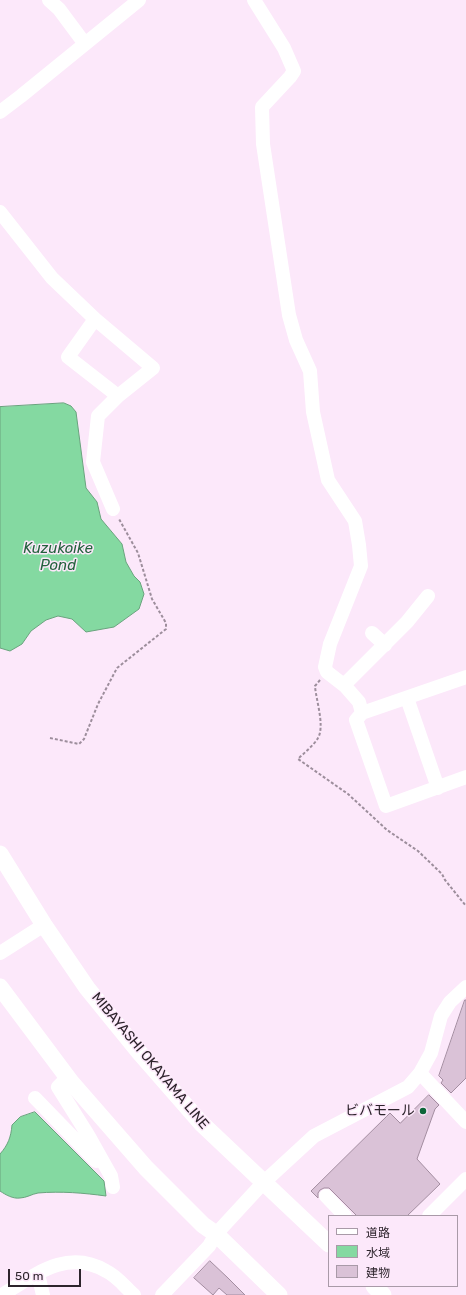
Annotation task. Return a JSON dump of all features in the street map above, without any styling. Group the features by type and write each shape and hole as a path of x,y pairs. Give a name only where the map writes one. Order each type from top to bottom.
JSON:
{"main road":[{"name":"MIBAYASHI OKAYAMA LINE","path":"0,854 44,925 87,988 138,1052 201,1123 328,1243"},
{"path":"0,987 14,1008 68,1077 146,1168 203,1225 216,1234 279,1295"},
{"path":"375,1287 383,1295"}],"street":[{"path":"49,0 58,9 85,44"},
{"path":"0,112 139,0"},
{"path":"254,0 284,48 294,71 262,107 263,144 289,315 296,340 310,371 312,412 328,480 355,521 359,545 361,566 330,644 325,667 327,672 345,686 359,702 362,713"},
{"path":"0,212 52,278 95,320 153,368 118,396 98,416 92,462 113,509"},
{"path":"95,320 68,357 118,396"},
{"path":"345,686 348,681 407,622 422,612 428,596"},
{"path":"372,633 385,645"},
{"path":"466,678 362,713 356,720 386,806 466,777"},
{"path":"407,698 438,788"},
{"path":"0,953 44,925"},
{"path":"162,1295 209,1246 216,1234 263,1183 314,1136 408,1087 420,1073 430,1053 441,1016 450,1002 466,986"},
{"path":"420,1073 447,1100 466,1122"},
{"path":"35,1098 112,1182 88,1135 58,1087 68,1077"},
{"path":"447,1100 461,1108 466,1113"},
{"path":"430,1215 466,1179"},
{"path":"326,1196 344,1215"},
{"path":"2,1295 54,1266 64,1262 77,1261 89,1263 107,1271 134,1295"},
{"path":"38,1274 43,1295"}],"path":[{"path":"50,738 79,744 84,739 98,704 117,668 166,628 166,623 152,599 138,553 113,509"},
{"path":"327,672 315,686 321,722 318,738 298,759 348,794 387,830 418,851 442,874 466,906"}],"water":[{"name":"Kuzukoike Pond","path":"64,403 71,406 76,412 86,488 97,502 101,519 122,544 126,562 134,576 140,582 144,594 139,609 114,627 86,632 72,619 58,616 46,620 31,631 22,644 10,651 0,648 0,407"},
{"path":"35,1112 104,1181 106,1196 55,1192 38,1193 15,1198 0,1191 0,1154 9,1141 12,1125 20,1117"}],"building":[{"path":"465,1000 466,1078 451,1093 441,1083 443,1080 439,1076"},
{"name":"ビバモール","path":"429,1095 439,1105 435,1109 417,1159 440,1184 408,1215 356,1215 329,1188 320,1190 318,1193 318,1198 311,1191 390,1113 400,1123"},
{"path":"210,1261 245,1295 227,1295 219,1288 213,1295 194,1278"}],"place":[{"name":"ビバモール","path":"423,1111"}]}
